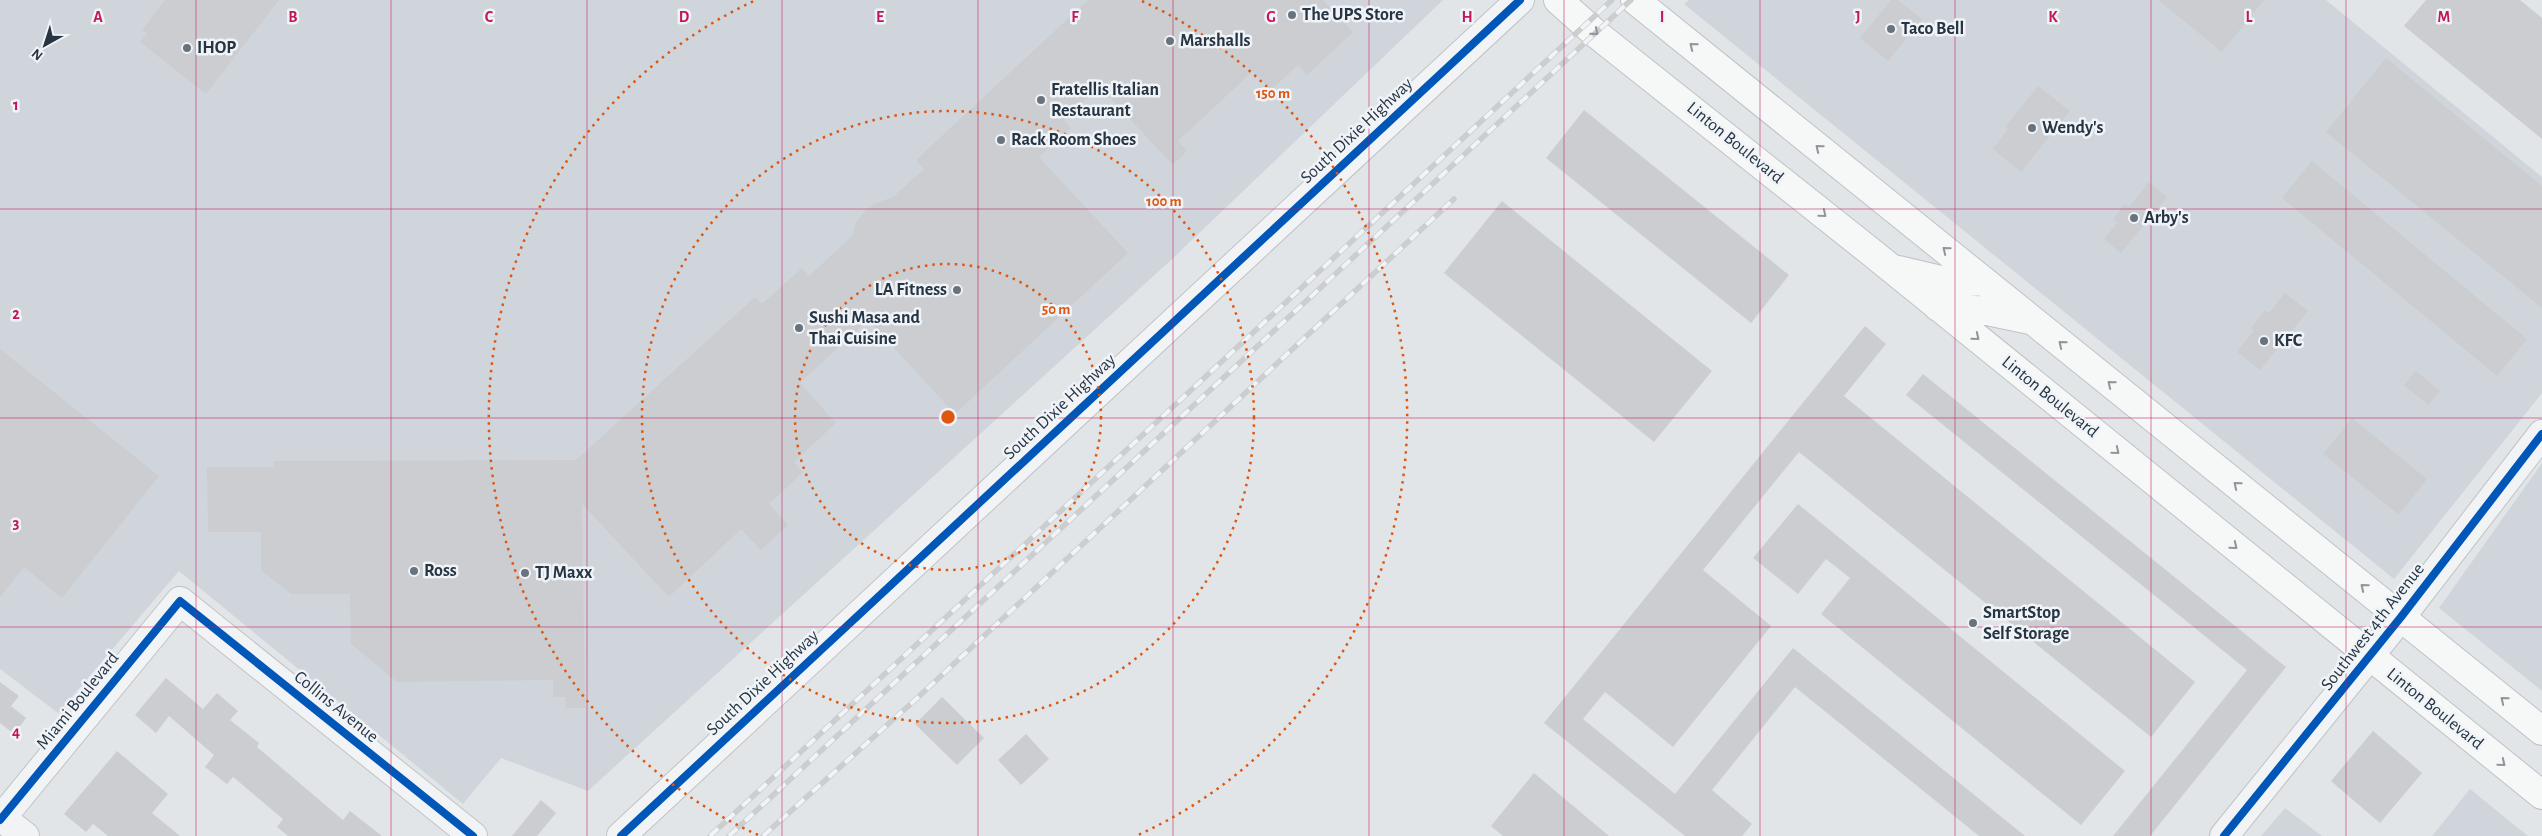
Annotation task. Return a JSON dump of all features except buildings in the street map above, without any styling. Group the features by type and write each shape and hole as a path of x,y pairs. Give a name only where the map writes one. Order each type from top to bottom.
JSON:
{"main road":[{"name":"Linton Boulevard","path":"1558,0 1596,33 1888,266 2542,795"},
{"path":"1635,0 2542,731"},
{"path":"1888,266 1954,283 1984,281"},
{"path":"1938,307 1986,311 2034,321"}],"street":[{"name":"South Dixie Highway","path":"621,836 1520,0"},
{"name":"Southwest 4th Avenue","path":"2224,836 2401,617 2542,434"},
{"name":"Miami Boulevard","path":"1,819 180,601"},
{"name":"Collins Avenue","path":"180,601 473,836"},
{"path":"1,819 25,836"}],"shaded area":[{"path":"0,0 1443,0 1170,261 588,791 501,758 463,804 179,571 58,713 0,669"},
{"path":"1689,0 2326,0 2542,177 2542,393 2394,579 1684,4"},
{"path":"2542,463 2542,691 2439,608"},
{"path":"2470,789 2528,836 2432,836"},
{"path":"2285,808 2322,836 2261,836"}],"railway":[{"path":"710,836 1612,0"},
{"path":"729,836 1631,0"},
{"path":"763,836 914,701 1454,199"}],"cycle path":[{"path":"621,836 1520,0"},
{"path":"2224,836 2401,617 2542,434"},
{"path":"0,820 180,601 473,836"}],"place":[{"name":"The UPS Store","path":"1292,15"},
{"name":"Taco Bell","path":"1891,29"},
{"name":"Marshalls","path":"1170,41"},
{"name":"IHOP","path":"187,48"},
{"name":"Fratellis Italian Restaurant","path":"1041,100"},
{"name":"Wendy's","path":"2032,128"},
{"name":"Rack Room Shoes","path":"1001,140"},
{"name":"Arby's","path":"2134,218"},
{"name":"LA Fitness","path":"957,290"},
{"name":"Sushi Masa and Thai Cuisine","path":"799,328"},
{"name":"KFC","path":"2264,341"},
{"name":"Ross","path":"414,571"},
{"name":"TJ Maxx","path":"525,573"},
{"name":"SmartStop Self Storage","path":"1973,623"}]}
